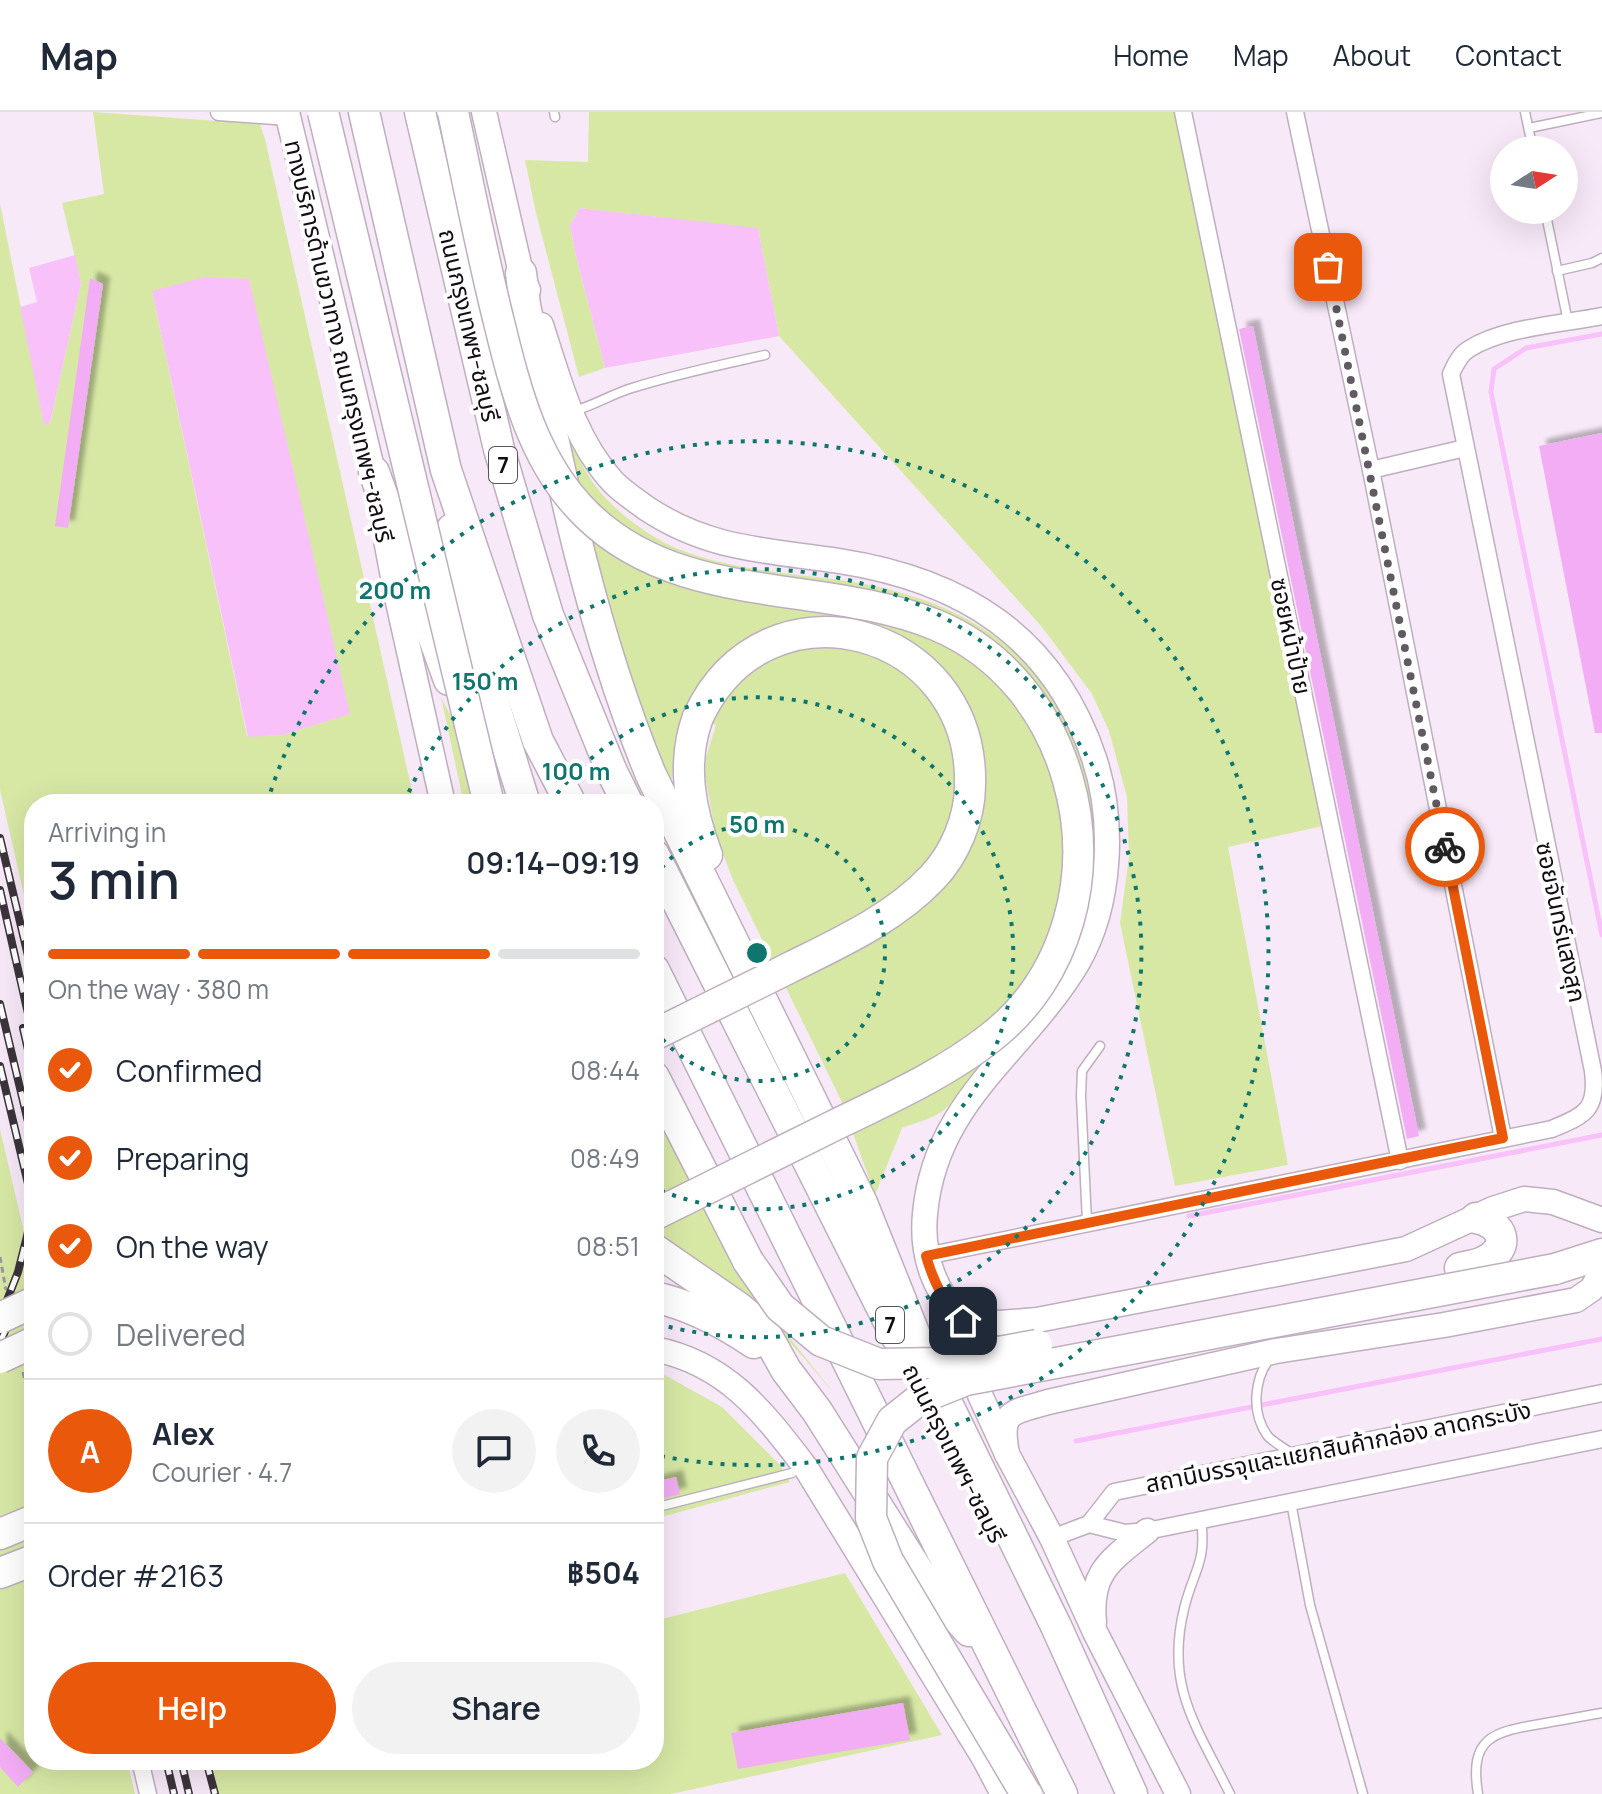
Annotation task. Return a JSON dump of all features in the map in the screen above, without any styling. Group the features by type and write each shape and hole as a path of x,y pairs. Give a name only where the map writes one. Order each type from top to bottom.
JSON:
{"highway":[{"path":"323,112 487,794"},
{"path":"364,112 446,470 538,741 566,794"},
{"name":"ถนนกรุงเทพฯ-ชลบุรี","path":"420,112 499,449 548,615 623,794"},
{"path":"453,112 484,261 519,399 534,436 570,496 589,518 630,547 666,565 726,582 889,609 939,626 972,645 1026,692 1041,713 1064,766 1077,814 1080,845 1078,878 1065,934 1058,952 1028,998 992,1036 935,1075 664,1210"},
{"path":"521,273 566,502 593,606 631,726 660,794"},
{"path":"446,470 458,588 522,794"},
{"path":"374,472 454,693 497,794"},
{"path":"664,1030 766,979 810,957 901,905 946,861 966,818 970,796 969,747 951,703 935,680 908,658 880,642 837,631 793,636 764,646 717,682 698,717 688,757 689,785 697,827 731,908 766,979 808,1064 834,1128 843,1164"},
{"path":"664,801 862,1203 921,1350 1056,1626 1130,1794"},
{"name":"ถนนกรุงเทพฯ-ชลบุรี","path":"664,875 1130,1794"},
{"name":"7","path":"664,990 1062,1794"},
{"path":"664,1097 748,1261 780,1307 821,1341 879,1364 939,1363 1460,1268 1484,1261 1498,1247 1501,1238 1498,1228 1491,1221 1476,1218"},
{"path":"1026,1794 888,1561 871,1518 872,1458 892,1421 921,1398 966,1380 1555,1269 1602,1254"},
{"path":"664,1256 762,1327 786,1370 817,1411 925,1582 999,1666"},
{"path":"664,1299 721,1321 759,1346 786,1370"},
{"path":"0,1318 24,1307"},
{"path":"0,1358 24,1347"},
{"path":"0,1534 24,1524"},
{"path":"0,1573 24,1564"}],"main road":[{"path":"484,112 521,273 570,412 598,463 615,483 684,531 748,549 903,573 970,602 1037,656 1072,705 1085,734 1103,791 1106,819 1103,879 1090,936 1060,989 968,1098 949,1128 930,1175 923,1230 926,1256 945,1303 963,1321 1000,1323 1052,1317 1406,1249 1493,1209 1524,1199 1553,1202 1597,1218 1602,1243"},
{"name":"ทางบริการด้านขวาทาง ถนนกรุงเทพฯ-ชลบุรี","path":"288,115 374,472 396,593 441,794"},
{"path":"1007,1454 1003,1427 1007,1417 1020,1410 1276,1351 1444,1325 1576,1300 1592,1289 1602,1270"},
{"path":"1000,1323 976,1338 973,1351 980,1395 1178,1794"},
{"path":"664,1352 687,1359 728,1382 758,1406 806,1468 1003,1794"},
{"path":"1095,1632 1092,1602 1094,1586 1101,1571 1147,1531"}],"street":[{"path":"219,112 288,115"},
{"name":"ซอยหน้าป้าย","path":"1183,112 1400,1161"},
{"path":"1295,112 1371,470 1503,1138"},
{"name":"ซอยจันทร์แสงสุก","path":"926,1256 1552,1129 1586,1113 1593,1100 1594,1084 1451,374 1466,350 1504,335 1602,316"},
{"path":"1371,470 1465,448"},
{"name":"สถานีบรรจุและแยกสินค้ากล่อง ลาดกระบัง","path":"1602,1393 1114,1492 1089,1524 1125,1533 1147,1531 1602,1439"},
{"path":"1052,1538 1089,1524"},
{"path":"142,1770 148,1794"}],"lane":[{"path":"1525,112 1530,136"},
{"path":"1529,128 1602,113"},
{"path":"1548,224 1568,323"},
{"path":"1557,271 1602,258"},
{"path":"570,412 597,404 627,389 765,355"},
{"path":"1087,1222 1082,1071 1100,1046"},
{"path":"1576,1300 1602,1295"},
{"path":"1276,1351 1261,1369 1256,1388 1258,1413 1267,1436 1293,1454"},
{"path":"664,1505 792,1473"},
{"path":"1291,1501 1310,1605 1363,1794"},
{"path":"1201,1520 1204,1552 1184,1608 1177,1667 1185,1704 1230,1794"},
{"path":"1478,1794 1475,1776 1477,1760 1483,1747 1499,1731 1602,1713"}],"green space":[{"path":"93,112 260,124 413,794 24,794 24,895 0,790 0,203 44,424 50,423 81,283 62,203 104,194","holes":["152,291 349,714 283,735 247,736"]},
{"path":"589,112 1181,112 1327,825 1228,847 1288,1165 1175,1186 1120,923 1129,857 1127,797 1109,731 1092,694 1042,627 779,336 758,229 580,208 570,225 605,368 579,377 525,160 588,162"},
{"path":"563,424 582,465 605,498 657,538 686,552 727,564 879,587 922,599 962,617 998,639 1029,667 1055,701 1075,741 1089,788 1096,839 1095,876 1088,910 1030,1007 1006,1040 976,1070 942,1112 902,1128 875,1195 841,1100 733,880 716,836 705,776 706,757 716,725 686,711 675,739 671,795 601,594"},
{"path":"441,697 491,794 462,794"},
{"path":"664,1126 734,1268 833,1392 778,1331 678,1254 665,1239"},
{"path":"0,1129 24,1232 24,1770 129,1770 135,1794 0,1794"},
{"path":"664,1375 722,1407 780,1465 790,1482 664,1516"},
{"path":"845,1573 942,1735 671,1794 219,1794 213,1770 664,1770 664,1618"}],"shaded area":[{"path":"580,208 758,228 779,336 605,368 570,225"},
{"path":"75,255 81,283 50,423 44,425 20,307 37,302 29,268"},
{"path":"205,277 249,279 350,714 283,735 248,737 152,291"}],"building":[{"path":"90,278 103,284 68,528 55,526"},
{"path":"1253,326 1419,1136 1407,1139 1239,329"},
{"path":"1602,433 1602,733 1595,733 1539,446"},
{"path":"676,1477 680,1494 664,1498 664,1480"},
{"path":"903,1703 910,1740 738,1769 731,1733"},
{"path":"0,1738 24,1763 24,1770 33,1772 18,1787 0,1767"}],"waterway":[{"path":"1602,334 1526,348 1494,369 1491,392 1602,935"},
{"path":"1189,1216 1602,1135"},
{"path":"1076,1441 1602,1339"}],"railway":[{"path":"0,838 24,939"},
{"path":"0,890 24,996"},
{"path":"0,1004 24,1105"},
{"path":"23,1028 24,1032"},
{"path":"0,1066 24,1167"},
{"path":"0,1318 24,1248"},
{"path":"0,1342 16,1308"},
{"path":"168,1770 174,1794"},
{"path":"183,1770 189,1794"},
{"path":"209,1770 215,1794"}],"way so far":[{"path":"1328,267 1445,847"}],"route":[{"path":"963,1321 945,1303 926,1256 1503,1138 1445,847"}]}
